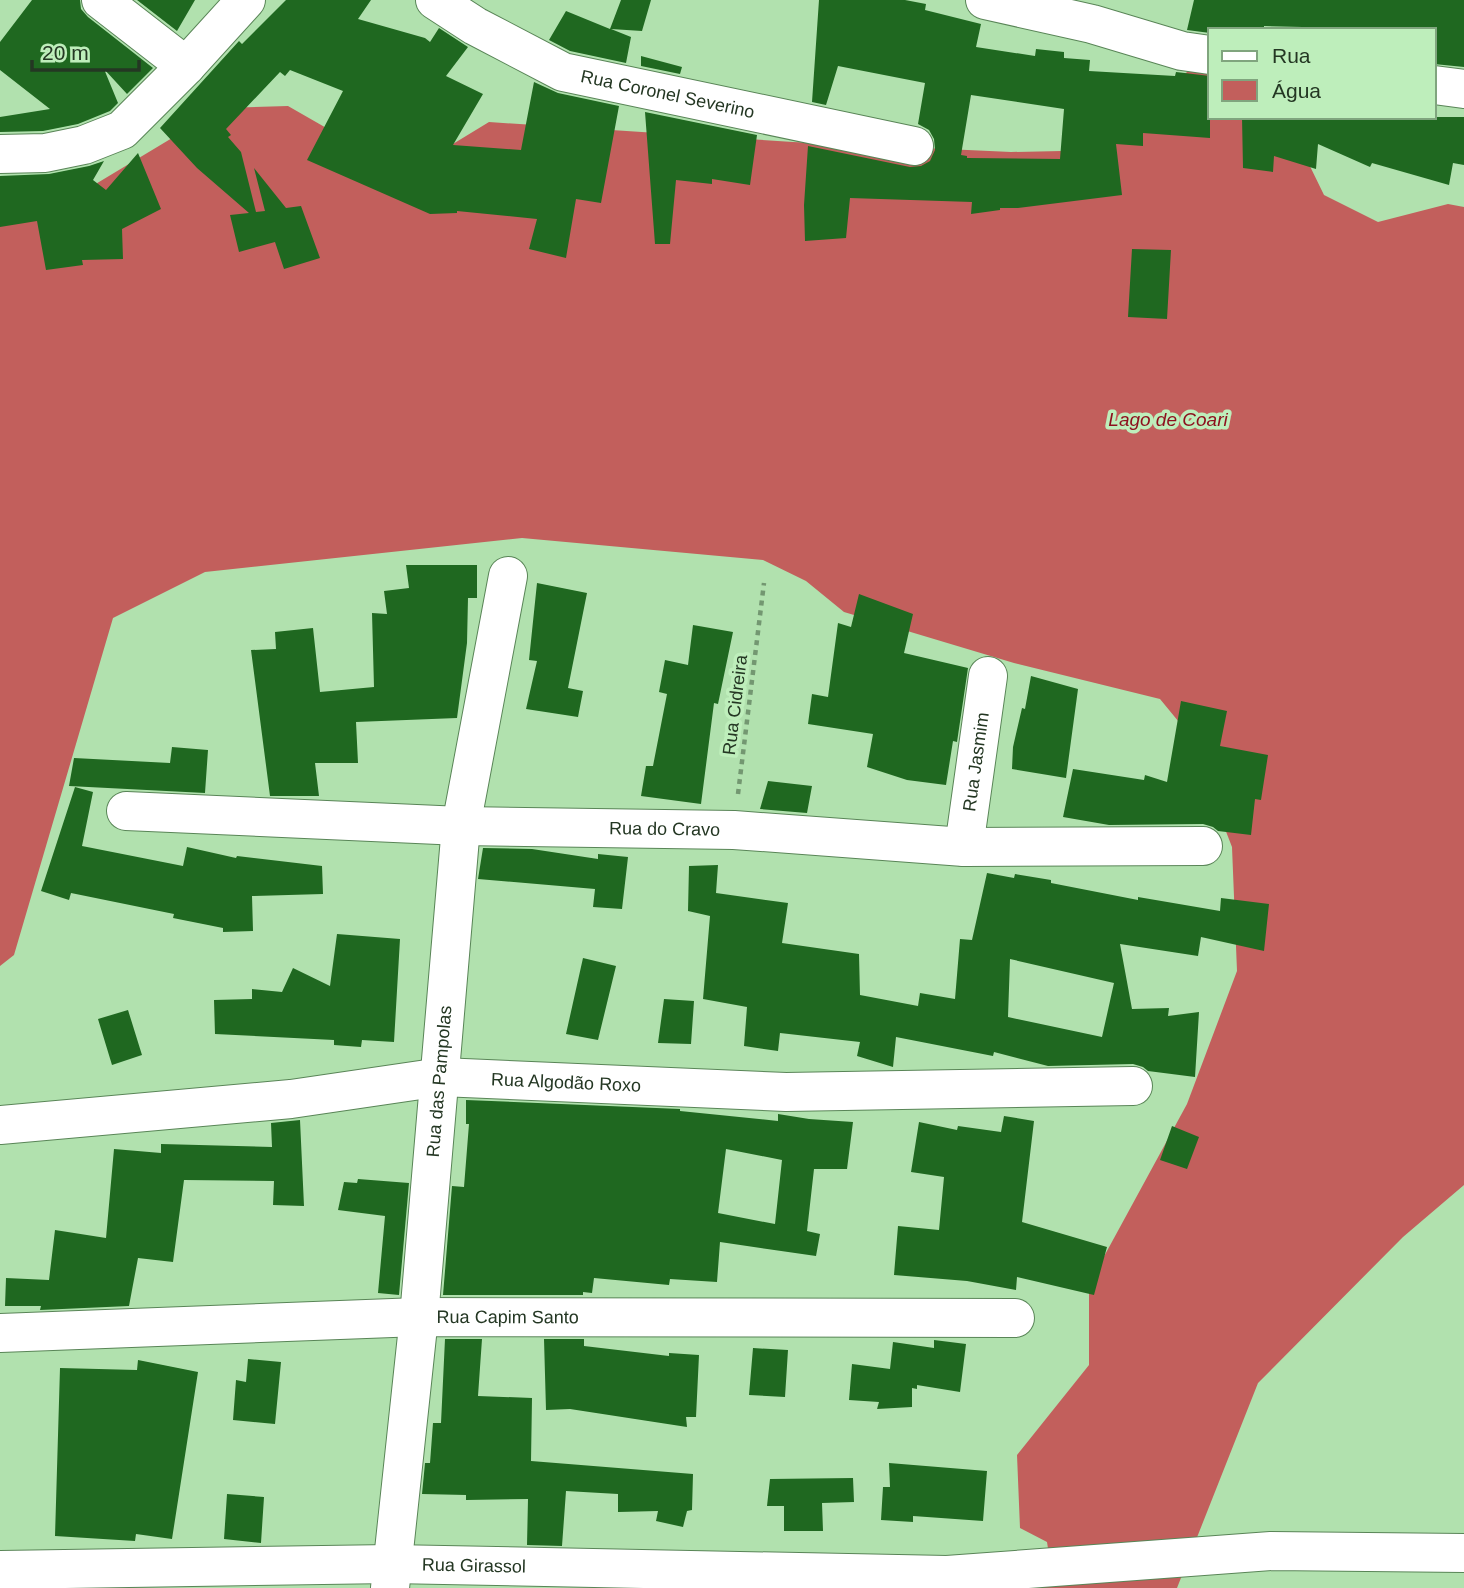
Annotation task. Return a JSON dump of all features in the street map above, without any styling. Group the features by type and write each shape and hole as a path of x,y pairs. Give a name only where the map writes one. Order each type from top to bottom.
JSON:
{"street":[{"path":"101,0 186,66"},
{"path":"0,153 45,153 84,145 122,130 186,66 246,0"},
{"name":"Rua Coronel Severino","path":"435,0 475,26 563,72 915,146"},
{"path":"985,0 1092,24 1182,51 1208,55"},
{"path":"1436,85 1464,89"},
{"name":"Rua das Pampolas","path":"391,1576 419,1317 461,826 508,576"},
{"name":"Rua Jasmim","path":"964,847 988,676"},
{"name":"Rua do Cravo","path":"126,811 461,826 734,830 964,847 1203,845"},
{"name":"Rua Algodão Roxo","path":"0,1125 290,1099 441,1077 786,1092 1133,1087"},
{"name":"Rua Capim Santo","path":"0,1333 419,1317 1015,1318"},
{"name":"Rua Girassol","path":"0,1570 391,1576 947,1575 1271,1551 1464,1553"}],"path":[{"name":"Rua Cidreira","path":"734,830 764,583"}],"water":[{"name":"Lago de Coari","path":"1205,58 1208,59 1208,119 1287,119 1324,195 1378,222 1448,204 1464,207 1464,1185 1403,1237 1258,1383 1177,1588 1007,1588 1051,1568 1047,1542 1020,1528 1017,1455 1089,1365 1089,1284 1187,1104 1237,971 1232,847 1188,733 1160,699 1014,663 844,612 806,581 763,560 522,538 205,572 113,618 14,955 0,966 0,205 84,191 222,108 288,106 349,141 425,161 489,122 793,142 1011,152 1107,150 1168,87"}],"building":[{"path":"32,0 80,0 81,9 88,17 153,68 127,94 104,69 118,103 110,111 78,124 43,131 0,132 0,117 50,109 0,70 0,42"},
{"path":"137,0 195,0 177,31"},
{"path":"286,0 371,0 358,19 425,38 430,42 439,28 468,47 446,76 483,94 453,145 521,150 534,82 558,93 619,106 601,203 576,199 566,258 529,249 537,219 457,211 430,214 307,160 343,91 290,70 285,76 280,72 226,129 231,135 228,137 241,152 256,212 265,211 254,168 286,208 301,206 320,258 284,269 275,242 239,252 230,215 249,213 197,168 160,128 239,41 242,44"},
{"path":"621,0 651,0 642,31 611,29 631,37 626,63 570,51 549,40 566,11 610,29"},
{"path":"819,0 905,0 926,4 925,10 981,24 976,47 1035,56 1036,49 1064,52 1064,58 1090,60 1089,71 1175,76 1176,72 1208,76 1210,138 1143,133 1143,146 1116,144 1122,195 1000,208 971,214 972,202 850,198 846,238 805,241 804,205 808,146 910,167 921,166 930,161 935,150 934,139 929,130 918,124 925,83 838,66 826,105 812,102","holes":["971,95 1064,109 1060,159 967,158 961,155"]},
{"path":"1194,0 1464,0 1464,67 1436,64 1436,28 1264,26 1208,28 1208,33 1187,30"},
{"path":"641,56 682,67 680,74 641,66"},
{"path":"645,112 757,135 750,185 712,179 712,184 676,180 670,244 655,244"},
{"path":"1464,117 1464,165 1453,163 1449,185 1372,163 1370,167 1318,144 1316,169 1274,156 1273,172 1243,168 1242,119"},
{"path":"138,153 161,209 122,229 123,259 82,260 83,265 46,270 37,221 0,227 0,176 49,174 104,161 93,180 106,190"},
{"path":"1132,249 1171,250 1167,319 1128,317"},
{"path":"406,565 477,565 477,598 468,598 467,643 457,718 356,722 358,763 315,763 319,796 270,796 251,650 276,649 275,632 313,628 320,692 374,687 372,613 387,614 384,591 409,588"},
{"path":"537,583 587,593 568,688 583,691 578,717 526,709 537,661 529,660"},
{"path":"859,594 913,614 904,653 968,668 957,742 953,741 946,785 907,780 867,767 873,734 808,724 812,694 828,697 838,623 851,627"},
{"path":"693,625 733,632 718,704 714,703 701,804 641,796 646,766 653,766 667,694 659,692 665,660 688,665"},
{"path":"1031,676 1078,689 1066,778 1012,769 1013,747 1022,708 1025,709"},
{"path":"1181,701 1227,711 1220,746 1268,755 1261,800 1255,799 1251,835 1218,831 1203,824 1109,825 1063,817 1073,769 1144,780 1145,775 1167,782"},
{"path":"172,747 208,750 205,793 69,786 74,758 170,763"},
{"path":"768,781 812,786 807,813 760,809"},
{"path":"75,787 93,792 82,846 183,866 187,847 236,858 322,866 323,894 252,896 253,931 223,932 223,928 173,918 174,914 71,893 69,900 41,891"},
{"path":"483,848 532,849 598,859 598,854 628,857 622,909 593,907 595,889 478,879"},
{"path":"718,865 716,893 788,903 782,943 859,954 860,995 918,1006 920,993 955,999 960,939 972,940 987,873 1014,878 1015,874 1138,900 1138,897 1220,911 1221,898 1269,904 1264,951 1201,937 1198,956 1120,944 1132,1009 1169,1008 1168,1016 1199,1012 1195,1077 1148,1071 1133,1064 1048,1066 994,1052 993,1056 896,1037 893,1067 857,1056 860,1042 780,1033 778,1051 744,1046 747,1007 703,999 710,916 688,911 689,866","holes":["1010,959 1114,983 1102,1037 1008,1017"]},
{"path":"337,934 400,939 394,1042 362,1040 361,1047 334,1045 334,1040 215,1034 214,1000 252,999 252,989 282,992 293,968 330,986"},
{"path":"583,958 616,966 598,1040 566,1034"},
{"path":"664,999 694,1001 691,1044 658,1043"},
{"path":"128,1010 142,1055 112,1065 98,1019"},
{"path":"466,1100 680,1109 778,1121 778,1114 853,1122 847,1169 814,1169 807,1231 820,1234 816,1256 720,1242 717,1282 670,1279 669,1285 594,1278 592,1293 583,1292 583,1295 443,1295 452,1186 464,1187 469,1124 466,1124","holes":["726,1149 782,1160 775,1224 718,1213"]},
{"path":"1004,1116 1034,1121 1022,1222 1107,1247 1094,1295 1017,1277 1016,1290 967,1281 894,1275 898,1226 939,1230 944,1177 911,1172 919,1122 957,1130 958,1126 1001,1132"},
{"path":"300,1120 304,1206 273,1205 274,1181 184,1180 173,1262 138,1258 129,1306 40,1310 41,1306 5,1306 6,1278 49,1280 55,1230 106,1238 114,1149 161,1153 161,1144 272,1147 271,1123"},
{"path":"1172,1126 1199,1137 1187,1169 1160,1160"},
{"path":"358,1179 409,1183 399,1295 378,1293 385,1216 338,1210 344,1182 357,1183"},
{"path":"445,1339 482,1339 478,1396 532,1398 531,1461 693,1474 692,1510 687,1511 683,1527 656,1521 658,1511 618,1512 618,1494 566,1491 562,1546 527,1545 528,1499 466,1500 466,1495 422,1494 425,1463 430,1463 433,1423 441,1423"},
{"path":"544,1339 584,1339 584,1346 669,1356 669,1353 699,1355 696,1417 686,1417 687,1427 570,1409 546,1410"},
{"path":"934,1340 966,1344 960,1392 917,1385 917,1389 912,1388 912,1407 877,1409 879,1402 849,1400 852,1364 890,1369 893,1342 934,1348"},
{"path":"753,1348 788,1350 785,1397 749,1395"},
{"path":"248,1359 281,1362 275,1424 233,1420 236,1380 246,1382"},
{"path":"138,1360 198,1372 172,1539 136,1534 135,1541 55,1536 60,1368 137,1370"},
{"path":"889,1463 987,1471 983,1521 913,1516 913,1522 881,1520 883,1487 890,1487"},
{"path":"853,1478 854,1502 822,1503 823,1531 784,1531 784,1506 767,1506 770,1479"},
{"path":"227,1494 264,1497 261,1543 224,1539"}]}
